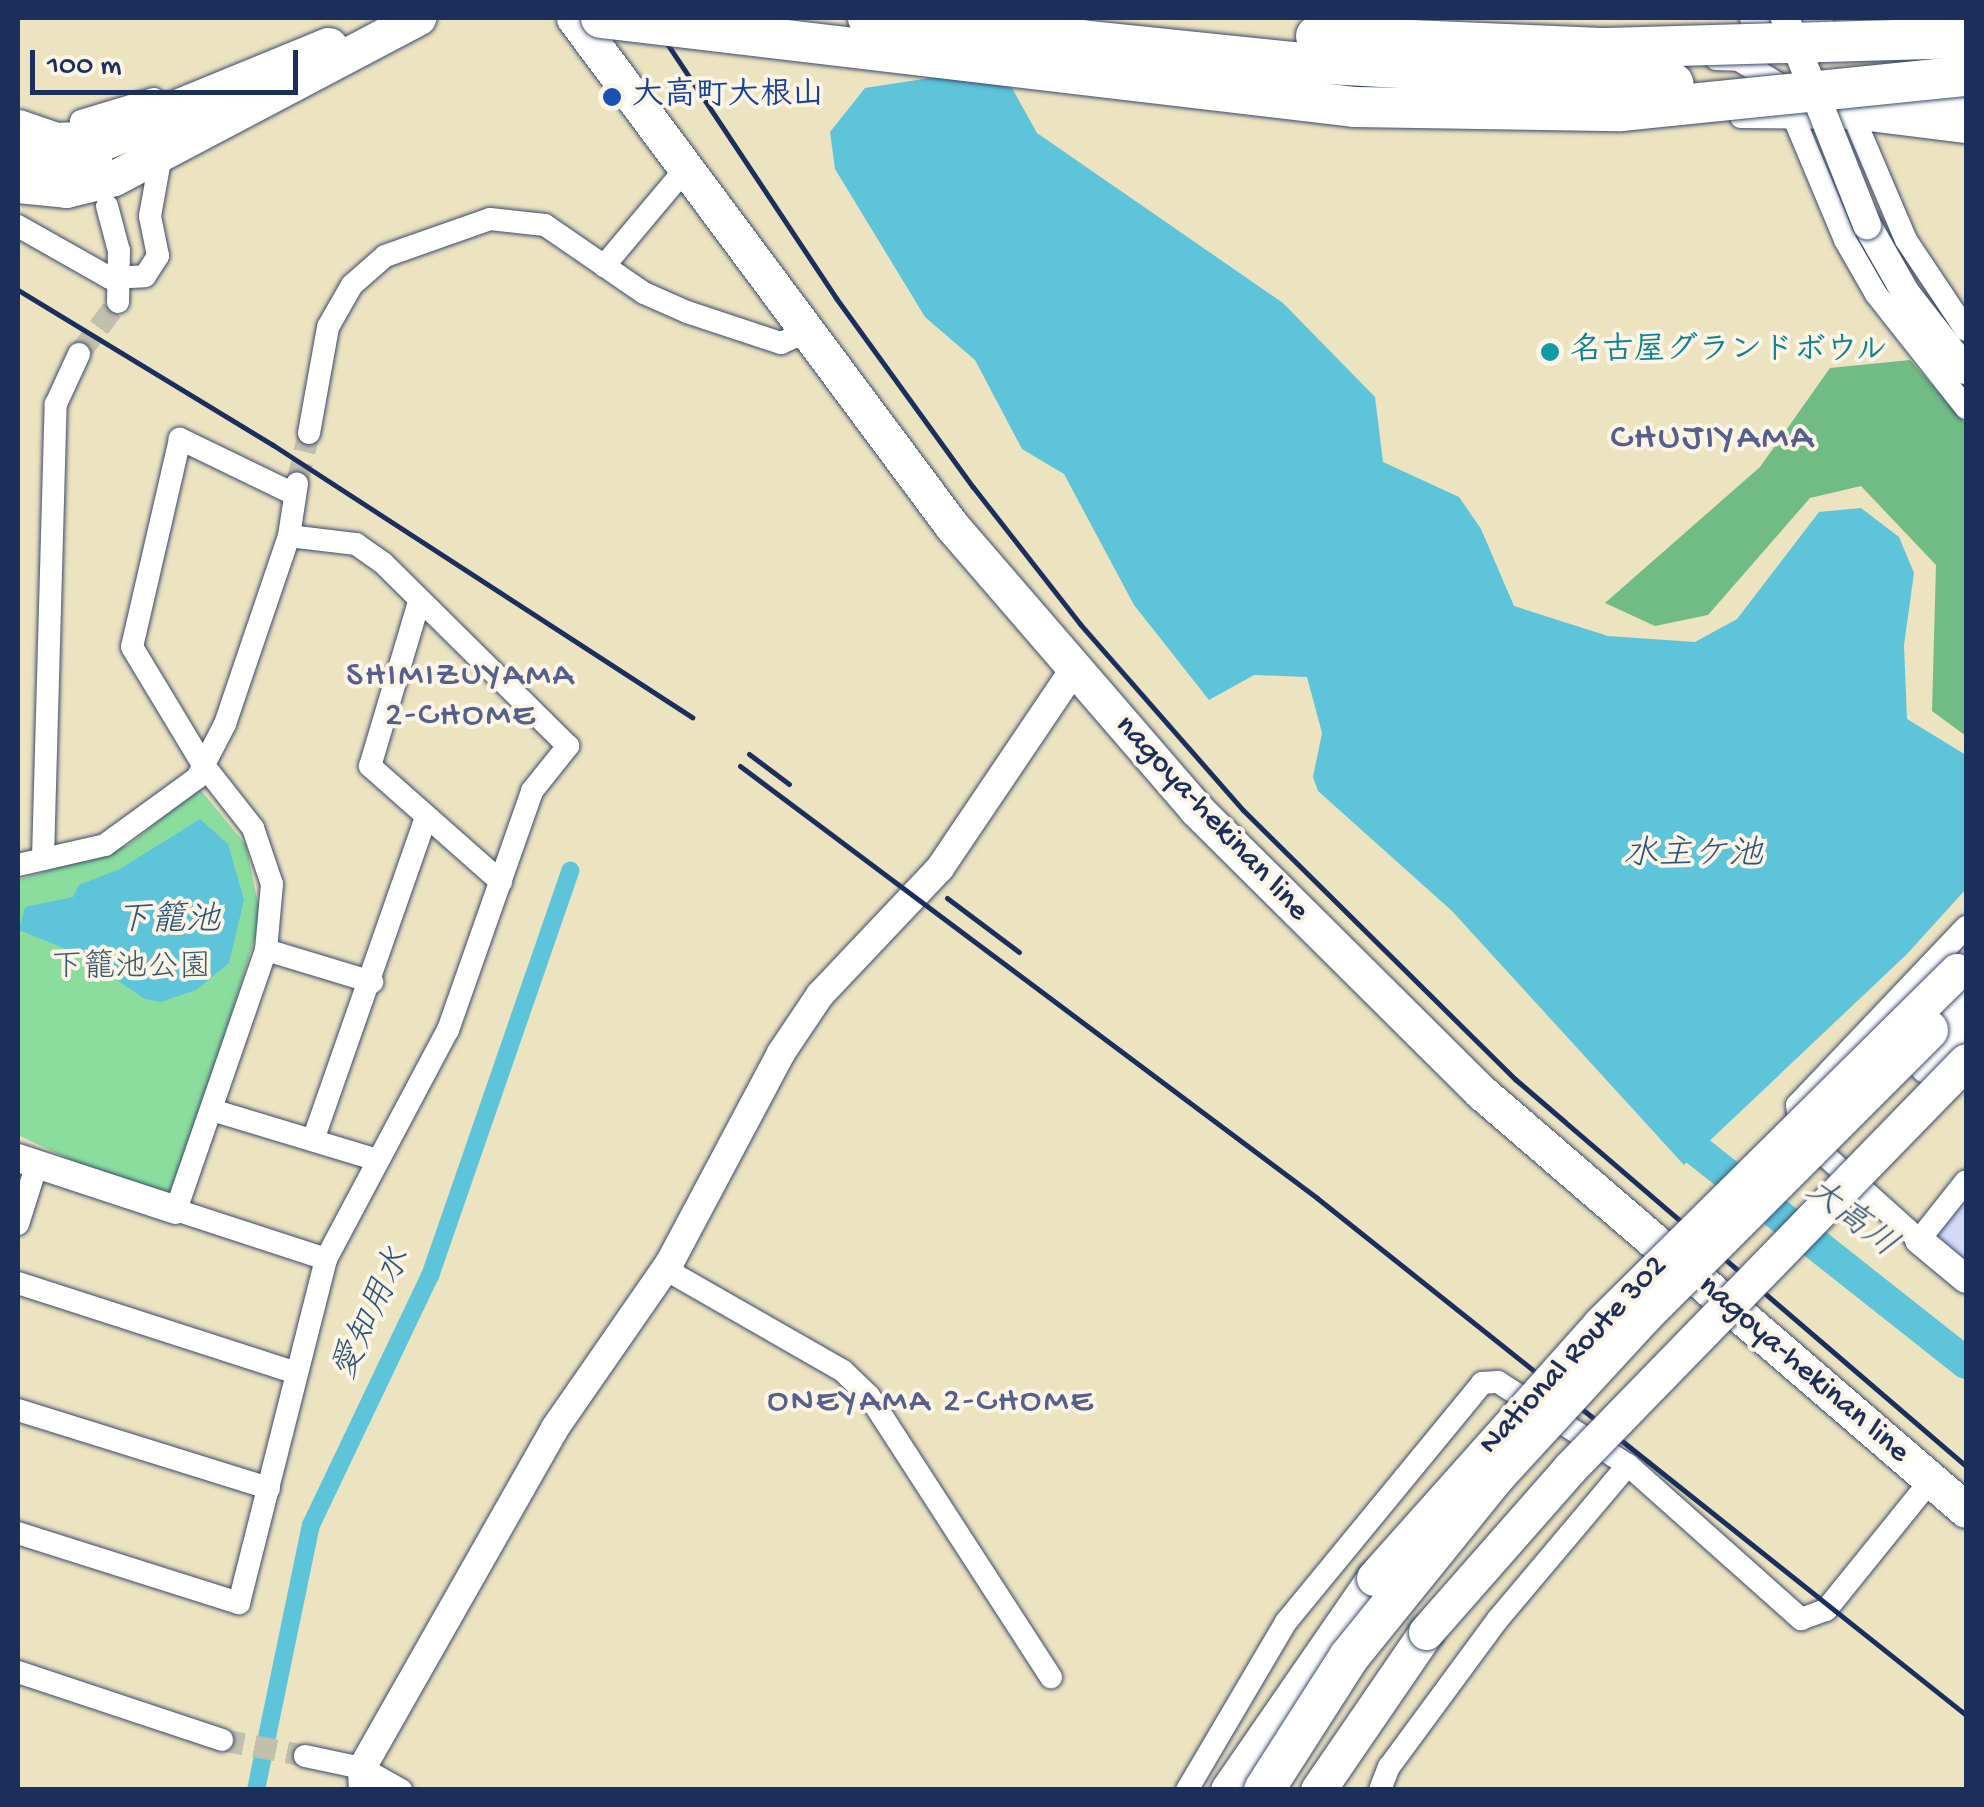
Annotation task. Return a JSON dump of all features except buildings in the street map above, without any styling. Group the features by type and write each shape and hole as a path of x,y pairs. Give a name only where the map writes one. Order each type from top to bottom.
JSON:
{"highway":[{"path":"601,18 1354,108 1621,111 1966,76"},
{"path":"868,18 1292,62 1635,83 1826,82 1966,95"},
{"path":"1032,18 1607,48 1949,45"},
{"path":"18,130 56,143 102,141 329,48"},
{"path":"1826,82 1966,109"},
{"path":"1294,1790 1371,1670 1514,1492 1661,1332 1951,1042 1964,977"},
{"path":"1264,1790 1348,1657 1496,1475 1643,1316 1951,1042"}],"main road":[{"path":"18,158 76,167 115,158 380,18"},
{"path":"18,185 66,190 162,155 418,18"},
{"name":"nagoya-hekinan line","path":"574,18 688,166 952,526 1274,890 1480,1092 1966,1510"},
{"path":"1757,18 1949,45 1966,60"},
{"path":"1943,18 1966,22"},
{"name":"National Route 302","path":"1228,1790 1374,1578 1600,1324 1964,977"},
{"path":"1318,1790 1426,1632 1951,1042"}],"street":[{"path":"1094,18 1108,96 1326,114 1854,118 1966,132"},
{"path":"1784,18 1867,226 1906,292 1966,370"},
{"path":"1638,57 1640,23"},
{"path":"1326,114 1373,73 1433,54 1739,60 1780,85 1845,240 1876,294 1966,408"},
{"path":"82,126 204,80 268,73"},
{"path":"1854,118 1906,240 1966,330"},
{"path":"120,292 145,276 158,256 150,216 162,155"},
{"path":"604,266 688,166"},
{"path":"107,206 120,292"},
{"path":"309,432 328,327 352,285 385,256 490,219 545,225 604,266 687,312 781,343 808,331"},
{"path":"18,226 120,292"},
{"path":"43,858 56,404 80,354"},
{"path":"18,865 104,845 197,778 202,764 225,724 289,536 296,489 180,439 132,647 202,764 253,828 266,858 273,904 266,950 216,1111 176,1210"},
{"path":"18,1533 239,1603 326,1259 448,1030 532,791 568,746 356,544 289,536"},
{"path":"419,602 370,766 424,820 500,882"},
{"path":"363,1779 555,1428 664,1269 820,995 940,868 1075,668"},
{"path":"313,1140 372,982 424,820"},
{"path":"1966,927 1797,1105 1801,1134 1966,1280"},
{"path":"266,950 372,982"},
{"path":"216,1111 376,1160"},
{"path":"18,1224 27,1161 326,1259"},
{"path":"1919,1240 1966,1181"},
{"path":"664,1269 843,1371 869,1396 1051,1677"},
{"path":"18,1283 296,1373"},
{"path":"1186,1790 1286,1622 1482,1383 1498,1382 1628,1465 1801,1619 1826,1610 1930,1482"},
{"path":"18,1410 269,1488"},
{"path":"1380,1790 1468,1659 1628,1465"},
{"path":"18,1672 222,1740"},
{"path":"305,1756 401,1790"}],"shaded area":[{"path":"1966,1191 1966,1293 1918,1249"}],"green space":[{"path":"1910,360 1966,424 1966,736 1932,711 1936,565 1861,486 1810,498 1708,615 1655,626 1605,603 1760,467 1830,368"},
{"name":"下籠池公園","path":"199,788 246,845 261,918 174,1199 164,1204 18,1135 18,880 129,845"}],"water":[{"name":"水主ケ池","path":"956,74 1012,88 1037,133 1283,303 1375,397 1383,462 1459,497 1481,529 1514,606 1608,636 1695,642 1737,619 1819,512 1861,508 1899,537 1914,573 1904,645 1907,719 1966,755 1966,889 1907,954 1684,1165 1452,911 1318,791 1313,777 1322,733 1307,677 1254,675 1209,700 1134,605 1064,474 1022,449 975,360 925,317 835,169 830,132 865,88"},
{"name":"下籠池","path":"200,819 228,844 244,900 229,963 196,990 161,1002 145,999 78,954 19,930 25,907 73,897 79,885 120,869"}],"waterway":[{"name":"愛知用水","path":"256,1790 311,1525 430,1276 570,871"},
{"name":"大高川","path":"1685,1141 1966,1363"}],"tunnel":[{"path":"79,354 118,302"},
{"path":"297,484 309,433"},
{"path":"222,1740 305,1756"}],"railway":[{"path":"650,18 836,298 973,487 1080,624 1243,810 1515,1079 1966,1466"},
{"path":"18,290 273,445 692,717"},
{"path":"749,754 789,784"},
{"path":"740,766 1317,1198 1966,1715"},
{"path":"947,898 1019,952"}],"place":[{"name":"大高町大根山","path":"612,97"},
{"name":"名古屋グランドボウル","path":"1550,352"}],"district":[{"name":"CHUJIYAMA","path":"1713,440"},
{"name":"SHIMIZUYAMA 2-CHOME","path":"461,697"},
{"name":"ONEYAMA 2-CHOME","path":"931,1403"}]}
